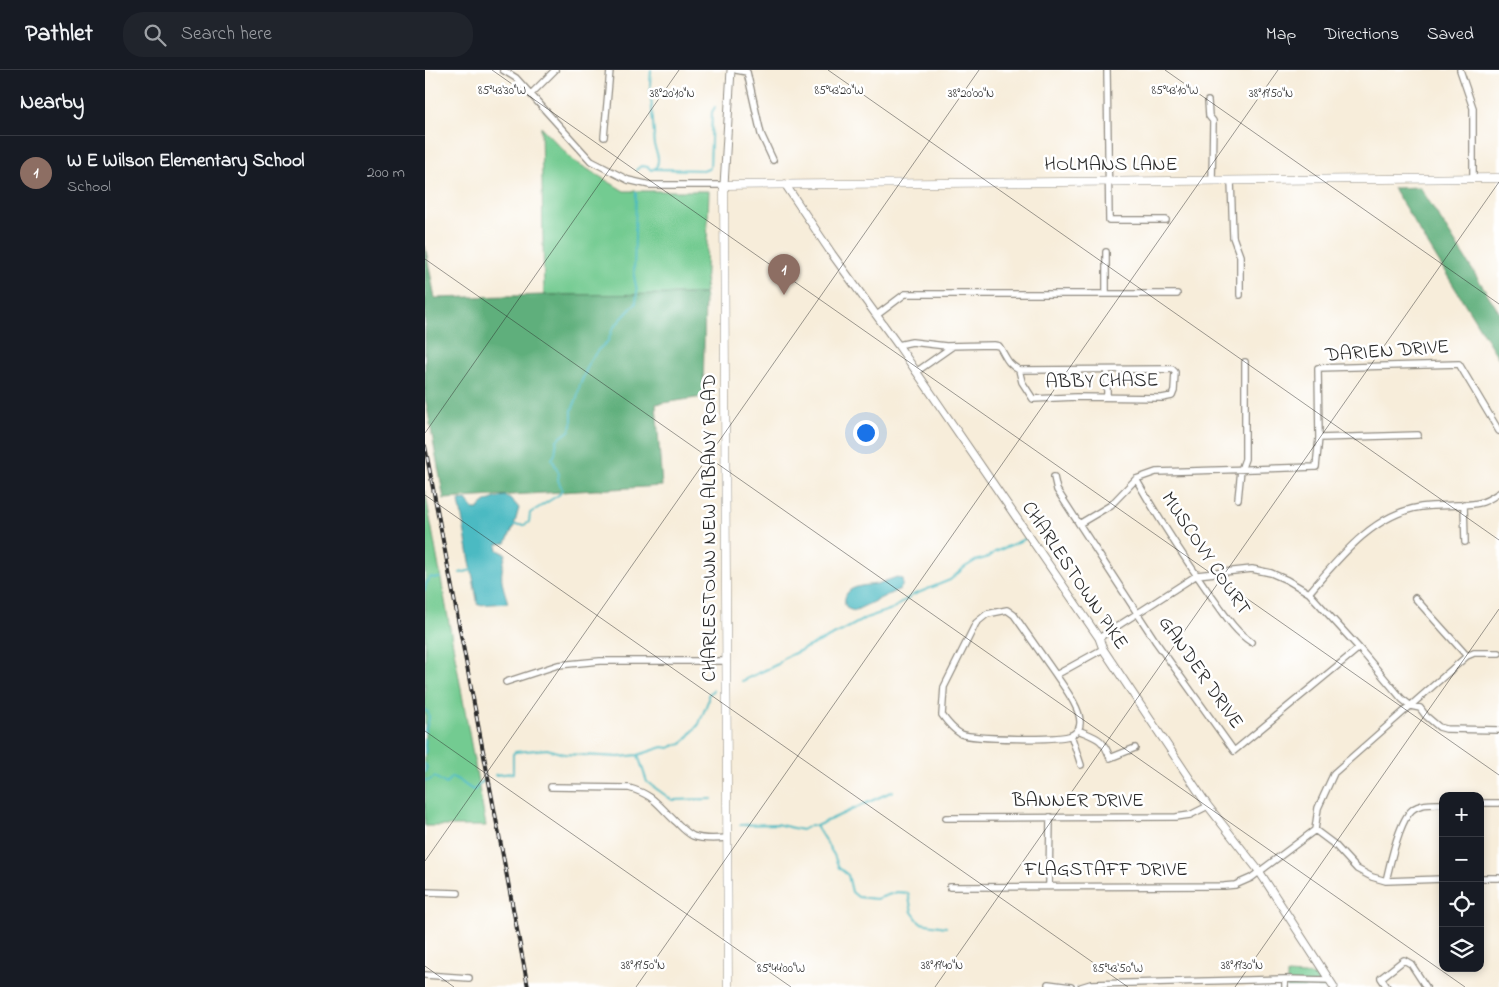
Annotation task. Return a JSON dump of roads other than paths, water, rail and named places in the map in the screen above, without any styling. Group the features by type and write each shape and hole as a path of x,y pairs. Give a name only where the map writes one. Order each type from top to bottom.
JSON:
{"main road":[{"name":"HOLMANS LANE","path":"724,185 1499,178"},
{"name":"CHARLESTOWN NEW ALBANY ROAD","path":"724,185 728,987"}],"street":[{"path":"503,70 517,78 591,161 627,180 650,185 724,185"},
{"path":"531,94 555,70"},
{"path":"604,137 610,70"},
{"name":"CHARLESTOWN NEW ALBANY ROAD","path":"724,185 731,70"},
{"path":"736,70 747,72 761,134 773,160"},
{"path":"1107,70 1109,220 1166,220"},
{"path":"1460,70 1473,108 1473,178"},
{"path":"1208,101 1209,116 1213,121 1212,181"},
{"path":"1231,181 1233,237 1240,256 1240,295"},
{"name":"CHARLESTOWN PIKE","path":"785,184 832,254 917,372 1099,638 1103,649 1208,806 1259,871 1332,984"},
{"path":"1106,252 1106,294"},
{"path":"877,315 905,294 1177,294"},
{"name":"ABBY CHASE","path":"898,345 912,342 953,346 999,346 1011,366 1019,370 1172,369 1175,372 1174,391 1172,396 1162,398 1107,397 1033,400 1022,382 1019,370"},
{"path":"917,372 953,346"},
{"path":"1238,499 1241,470 1245,459 1245,362"},
{"name":"DARIEN DRIVE","path":"1241,470 1316,467 1319,438 1318,368 1459,364 1499,431"},
{"path":"1107,370 1107,397"},
{"path":"1319,438 1418,435"},
{"path":"1079,524 1111,505 1136,479 1156,472 1241,470"},
{"name":"GANDER DRIVE","path":"1054,478 1057,490 1079,524 1234,751 1359,648"},
{"name":"MUSCOVY COURT","path":"1136,479 1197,576 1240,635 1251,642"},
{"path":"1309,594 1347,550 1385,518 1420,507 1479,503 1499,493"},
{"path":"1464,504 1465,542"},
{"path":"1099,638 1197,576 1252,569 1271,573 1287,580 1309,594 1359,648 1402,699 1411,706 1420,708 1439,727 1446,729 1499,730"},
{"path":"1415,598 1467,656"},
{"path":"1007,610 1014,615 1057,675 1075,706 1080,722 1079,730 1063,737 972,737 960,734 942,715 944,688 976,623 987,614 1007,610"},
{"path":"1057,675 1103,649"},
{"path":"1439,879 1386,881 1372,877 1357,869 1335,845 1315,830 1318,808 1334,773 1467,656 1474,653 1499,653"},
{"path":"506,682 558,665 600,661 727,660"},
{"path":"1079,730 1106,745 1110,758 1135,748"},
{"path":"1071,735 1081,765"},
{"path":"551,787 629,788 640,791 653,798 686,832 694,836 711,839 727,838"},
{"path":"1484,803 1499,803"},
{"path":"1386,881 1393,851 1411,810 1419,806 1439,804"},
{"name":"BANNER DRIVE","path":"946,818 1176,817 1190,815 1208,806"},
{"path":"1049,886 1050,818"},
{"name":"FLAGSTAFF DRIVE","path":"950,887 1224,886 1244,882 1315,830"},
{"path":"1484,878 1499,878"},
{"path":"425,892 458,893"},
{"path":"1387,987 1381,978 1404,960 1411,964 1426,987"},
{"path":"425,976 469,978"},
{"path":"1081,987 1091,985 1191,984 1285,979 1332,984"},
{"path":"1285,979 1285,987"},
{"path":"1239,980 1239,987"},
{"path":"1048,984 1071,987"}],"water":[{"path":"505,496 519,508 514,526 506,543 497,544 498,550 506,554 502,568 502,578 508,603 478,605 459,501 466,500 473,509 478,509 487,501"},
{"path":"897,577 902,579 902,587 900,589 854,611 848,609 845,605 845,598 850,590"}],"waterway":[{"path":"636,170 641,166 648,167 651,170 656,168 658,163 653,140 651,70"},
{"path":"655,169 706,170 710,168 712,112 715,107"},
{"path":"513,525 524,525 529,522 530,513 560,494 562,489 558,480 559,473 552,459 555,454 557,440 569,431 572,426 572,410 590,361 608,341 613,328 636,303 637,291 634,276 636,192"},
{"path":"742,681 866,618 892,609 913,595 950,580 975,561 989,557 995,552 1027,538"},
{"path":"460,573 472,570"},
{"path":"425,590 426,584 431,577 440,578"},
{"path":"495,775 513,773 513,754 515,752 547,749 564,754 619,757 638,755 663,747 669,748 682,744 699,724 708,701 708,695 713,690"},
{"path":"425,710 428,712 429,718 425,732"},
{"path":"425,739 425,744"},
{"path":"425,746 425,753"},
{"path":"638,755 647,782 672,800 712,799"},
{"path":"425,764 427,767 425,772"},
{"path":"425,780 428,781 435,777 446,784 451,777 458,779 474,790 483,781"},
{"path":"740,825 776,824 802,830 811,825 816,826 893,791"},
{"path":"816,826 834,855 839,868 848,875 852,892 858,897 876,899 897,892 908,893 912,912 920,923 946,927"}],"railway":[{"path":"425,446 528,987"}],"place":[{"name":"W E Wilson Elementary School","path":"784,295"}]}
